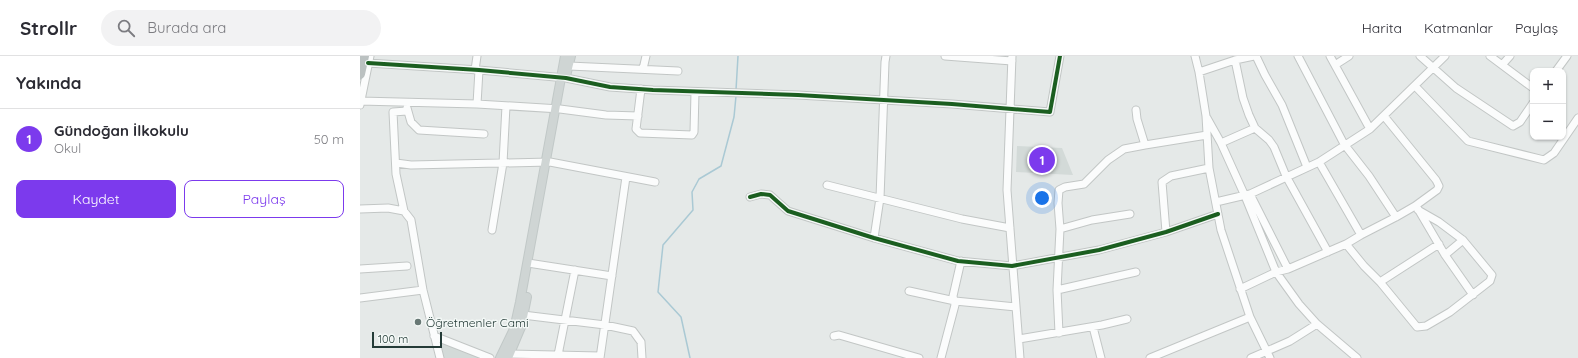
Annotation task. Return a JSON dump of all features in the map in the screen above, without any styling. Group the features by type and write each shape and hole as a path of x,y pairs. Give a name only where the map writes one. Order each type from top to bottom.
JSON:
{"highway":[{"path":"362,79 367,58"}],"main road":[{"path":"509,356 521,327 548,162 564,78 565,56"},
{"path":"564,78 571,56"},
{"path":"500,358 514,329 531,262"}],"street":[{"path":"477,56 477,104"},
{"path":"644,69 646,56"},
{"path":"874,238 880,198 886,56"},
{"path":"946,56 1012,58 1007,190 1020,358"},
{"path":"367,58 564,78 610,87 884,100 1050,112 1060,56"},
{"path":"1195,56 1206,116 1209,168 1218,214 1240,289 1250,317 1270,358"},
{"path":"1199,72 1236,60 1255,56 1282,104 1307,167"},
{"path":"1298,56 1344,144 1369,176 1396,217"},
{"path":"1330,56 1370,129"},
{"path":"1335,65 1349,56"},
{"path":"1420,56 1456,88 1513,126 1520,122 1532,104"},
{"path":"1216,202 1248,195 1286,176 1319,162 1344,144 1370,129 1434,69 1445,56"},
{"path":"1490,56 1530,86"},
{"path":"1502,65 1510,56"},
{"path":"1558,68 1567,56"},
{"path":"1236,60 1243,98 1255,128 1265,136 1274,147 1286,176 1328,252"},
{"path":"569,66 678,71"},
{"path":"362,79 360,102 477,104 558,109 606,115 638,116"},
{"path":"1416,86 1468,141 1544,160 1554,153 1578,118"},
{"path":"641,89 636,129 640,133 692,135 694,132 695,92"},
{"path":"406,102 407,111 411,122 419,130 484,134"},
{"path":"492,230 503,163 506,106"},
{"path":"1136,110 1137,119 1145,144"},
{"path":"407,111 393,112 396,174 404,211 411,220 422,290 440,358"},
{"path":"1206,116 1288,269"},
{"path":"1240,289 1276,272 1288,269 1346,244 1416,208 1437,190 1439,186 1436,180 1384,116"},
{"path":"1221,143 1255,128"},
{"path":"1059,333 1057,290 1060,229 1058,203 1059,190 1084,184 1108,160 1124,149 1145,144 1207,135"},
{"path":"396,163 412,165 548,162 655,182"},
{"path":"1319,162 1361,235"},
{"path":"1166,232 1162,182 1171,176 1209,168"},
{"path":"509,356 558,355 600,357 626,177"},
{"path":"827,185 962,219 1010,228"},
{"path":"750,197 761,194 770,195 788,211 874,238 961,262 1012,266 1099,250 1166,232 1218,214"},
{"path":"1248,195 1276,272 1317,324 1357,358"},
{"path":"360,209 388,208 404,211"},
{"path":"1346,244 1417,327 1426,326 1450,312 1473,295 1490,281 1492,275 1463,240 1439,222 1416,208"},
{"path":"1416,208 1445,255 1473,295"},
{"path":"1060,229 1092,220 1130,214"},
{"path":"1445,255 1463,240"},
{"path":"1380,282 1439,244"},
{"path":"531,262 612,276"},
{"path":"941,358 955,305 953,296 961,262"},
{"path":"360,269 407,266"},
{"path":"558,355 575,270"},
{"path":"1057,290 1136,272"},
{"path":"360,298 422,290"},
{"path":"909,291 955,301 1016,306"},
{"path":"523,315 605,325 633,331 641,342 642,358"},
{"path":"1150,358 1250,317"},
{"path":"1019,339 1093,327 1127,319"},
{"path":"1251,358 1267,350 1290,342 1317,324"},
{"path":"1093,327 1101,358"},
{"path":"834,336 839,335 919,358"},
{"path":"434,336 490,358"}],"shaded area":[{"path":"1017,146 1062,148 1073,175 1016,172"},
{"path":"445,342 482,358 444,358 440,346"}],"waterway":[{"path":"736,90 738,56"},
{"path":"690,358 681,317 658,292 663,245 693,210 692,192 699,179 721,166 734,117 736,96"}],"cycle path":[{"path":"368,63 479,70 566,78 610,87 798,95 952,104 1050,112 1060,56"},
{"path":"750,197 761,194 770,195 788,211 874,238 958,261 1012,266 1099,250 1166,232 1218,214"}],"place":[{"name":"Gündoğan İlkokulu","path":"1042,160"},
{"name":"Öğretmenler Cami","path":"418,322"}]}
